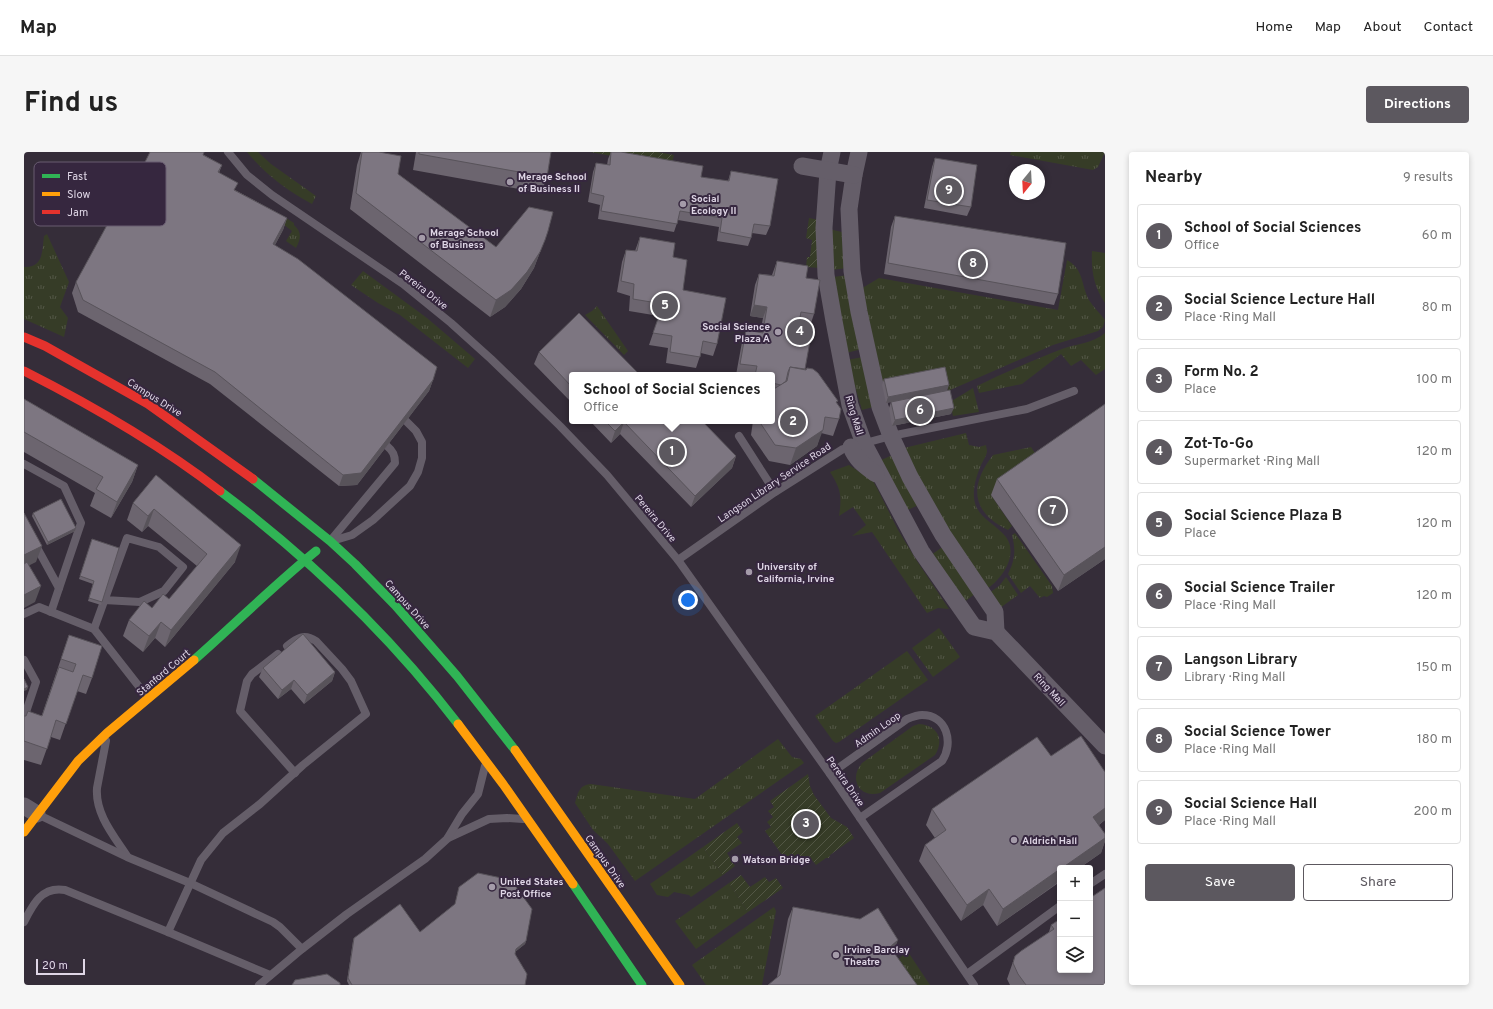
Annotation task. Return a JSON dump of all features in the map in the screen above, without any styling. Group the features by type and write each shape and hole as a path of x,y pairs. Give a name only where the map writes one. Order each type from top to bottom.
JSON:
{"main road":[{"name":"Campus Drive","path":"24,337 44,346 148,404 255,480 330,541 395,605 457,676 505,736 680,985"},
{"path":"24,371 65,390 136,432 185,465 275,533 332,584 412,666 444,705 486,761 642,985"},
{"name":"Stanford Court","path":"24,832 31,810 78,761 108,733 217,640 284,577 305,559 330,541"}],"street":[{"name":"Ring Mall","path":"832,152 828,171 824,228 826,275 857,445 882,478 921,552 974,627 996,632 1105,746"},
{"path":"859,152 849,209 852,271 859,312 880,407 890,436 910,477 943,535 995,612 996,632"},
{"path":"802,166 854,175"}],"lane":[{"name":"Pereira Drive","path":"228,152 247,175 272,195 403,284 451,323 491,358 607,475 678,560 830,774 974,985"},
{"name":"Langson Library Service Road","path":"678,560 775,492 843,449 890,436 1027,409 1074,391"},
{"path":"330,541 352,535 373,520 410,486 418,472 422,458 422,442 416,431 407,422"},
{"path":"739,436 775,492"},
{"path":"330,541 395,463 395,455 387,446"},
{"path":"24,464 64,486 81,523 51,612"},
{"path":"31,537 59,588"},
{"path":"94,629 104,600 127,538 159,547 183,567 164,591 140,602 104,600"},
{"path":"24,614 40,607 94,629 149,698"},
{"path":"168,932 201,860 223,833 303,764 366,714 351,682 342,669 316,641 310,637 304,636 296,638 287,646"},
{"path":"278,654 252,674 247,681 240,711 294,773"},
{"path":"24,660 36,682 26,712 24,712"},
{"name":"Admin Loop","path":"830,774 907,720 916,716 923,715 938,720 943,726 949,741 947,751 942,761 860,818"},
{"path":"108,733 96,795 98,807 104,820 127,857"},
{"path":"259,985 302,949 348,914 425,859 447,839 462,814 478,794 486,761"},
{"path":"31,810 127,857 190,883 273,922 302,949"},
{"path":"447,839 489,819 527,819"},
{"path":"1093,882 1105,874"},
{"path":"24,922 31,908 44,893 57,889 65,890 270,975"},
{"path":"967,974 1057,908"}],"green space":[{"path":"247,152 258,152 271,164 316,196 312,204 277,181"},
{"path":"590,152 657,152 674,155 671,167"},
{"path":"1011,152 1105,152 1098,167 1093,170 1010,155"},
{"path":"286,218 294,223 300,236 296,248 286,241 292,231 283,224"},
{"path":"809,218 819,220 821,268 806,267 807,257 810,257 812,240 806,238"},
{"path":"829,229 846,233 847,268 832,270"},
{"path":"47,234 69,282 60,307 68,318 64,337 24,319 24,267 31,267 39,261 44,236"},
{"path":"1092,251 1105,253 1105,303 1098,291 1094,278"},
{"path":"1067,260 1076,268 1089,300 1105,320 1103,327 1098,331 1053,345 948,391 945,373 879,384 859,290 879,278 1058,310"},
{"path":"363,271 427,318 475,359 468,368 400,315 378,303 351,285"},
{"path":"848,275 862,349 846,353 833,277"},
{"path":"597,306 628,351 624,355 585,315"},
{"path":"1105,333 1105,369 1096,375 1081,360 1071,366 1061,354 1022,384 979,393 977,386 987,381 1051,353 1095,339"},
{"path":"863,357 877,406 862,410 847,360"},
{"path":"973,388 979,412 953,416 950,402"},
{"path":"966,433 969,445 979,447 986,445 987,450 975,485 975,504 982,515 1006,537 1010,544 1011,551 1010,559 1003,573 993,585 987,589 941,521 904,448"},
{"path":"1031,447 1040,461 991,495 1012,526 1008,530 996,523 981,507 977,488 980,477 985,466 993,455"},
{"path":"895,454 919,505 905,511 881,460"},
{"path":"849,465 873,481 898,530 949,609 938,608 927,613 872,532 852,536 866,525 853,507 839,516 840,493 830,472"},
{"path":"1015,533 1052,586 1053,593 1047,597 1044,596 1040,598 1030,586 1021,593 1008,574 1012,564 1014,551 1012,535"},
{"path":"944,546 976,593 963,603 931,555"},
{"path":"1006,577 1018,595 1000,608 989,593 999,586"},
{"path":"939,628 960,657 933,677 912,648"},
{"path":"907,651 928,680 839,742 836,743 833,741 815,716"},
{"path":"919,724 930,727 938,734 939,744 935,755 880,793 867,793 862,790 856,781 856,775 862,763 913,726"},
{"path":"778,739 792,757 801,759 804,763 635,881 608,844 593,830 575,803 581,788 591,784 695,799"},
{"path":"808,774 810,786 814,795 831,818 847,827 854,838 830,855 829,858 826,858 816,865 811,859 806,863 801,857 795,861 791,855 785,859 765,831 771,827 767,822 773,817 768,811 774,807 770,801"},
{"path":"737,823 743,832 737,837 742,843 727,853 735,866 723,875 703,847"},
{"path":"703,847 723,875 691,897 689,895 674,892 668,897 657,895 650,884"},
{"path":"741,875 750,887 765,877 769,882 776,878 783,888 748,912 729,883"},
{"path":"729,883 748,912 696,949 675,921"},
{"path":"774,907 776,911 762,985 706,985 692,965"},
{"path":"908,952 930,985 905,985 890,965"}],"building":[{"path":"150,152 204,152 203,155 222,165 218,172 238,183 234,190 287,218 273,244 298,259 437,367 433,380 361,473 343,475 215,372 83,300 76,282 106,226 166,226 166,162 145,162"},
{"name":"Merage School of Business","path":"362,152 379,152 401,156 398,174 496,247 529,207 553,212 540,252 527,272 511,290 496,300 356,193"},
{"path":"419,152 551,152 547,177 419,154"},
{"name":"Social Ecology II","path":"611,152 621,152 703,166 701,177 729,181 731,171 778,179 770,226 754,224 751,238 720,232 722,218 680,211 677,224 601,211 604,196 591,193 596,163 610,165"},
{"path":"935,158 977,165 971,207 927,200"},
{"path":"895,216 1066,243 1058,294 888,263"},
{"path":"640,237 675,243 673,257 687,260 683,290 726,298 717,344 703,341 700,357 670,352 672,336 653,333 663,304 633,299 634,284 621,281 626,250 637,251"},
{"name":"Social Science Plaza A","path":"777,261 808,266 806,278 820,280 814,314 801,312 796,339 810,341 805,369 790,367 786,381 781,385 775,384 775,372 756,372 757,366 740,364 746,330 763,333 767,307 754,305 759,274 774,276"},
{"path":"579,313 637,372 569,372 569,384 539,352"},
{"path":"790,367 806,370 807,368 813,369 818,373 838,401 836,402 841,409 839,419 825,417 823,430 796,448 775,445 761,424 775,424 775,388 787,381"},
{"path":"945,367 949,385 888,397 884,379"},
{"path":"950,390 954,408 895,420 891,402"},
{"path":"24,399 138,465 117,502 96,489 103,477 24,432"},
{"path":"1105,404 1105,547 1064,575 997,479"},
{"path":"608,424 622,424 615,431"},
{"path":"626,424 705,424 736,456 695,496"},
{"path":"156,475 241,545 171,630 161,622 149,636 129,620 144,601 152,608 163,594 169,599 207,554 154,509 148,516 133,503"},
{"path":"61,499 76,528 48,542 33,513"},
{"path":"24,513 42,546 24,555"},
{"path":"92,539 119,548 102,602 89,598 94,581 80,576"},
{"path":"27,562 41,586 24,595 24,564"},
{"path":"303,634 335,672 307,695 294,680 282,690 263,668"},
{"path":"69,635 102,646 92,678 83,675 66,724 56,720 47,749 24,741 24,716 26,716 28,711 42,716 59,667 73,672 76,664 61,659"},
{"path":"24,679 28,687 24,689"},
{"name":"Aldrich Hall","path":"1081,736 1105,772 1105,808 1093,817 1105,834 1105,838 1066,865 1057,865 1057,871 1003,909 989,889 967,905 925,845 946,830 932,809 1037,737 1051,756"},
{"path":"478,873 511,880 532,909 526,941 516,949 515,954 527,974 525,985 352,985 348,978 354,938 400,904 420,932 455,904 459,887"},
{"path":"1105,888 1105,985 1026,985 1018,974 1013,963 1015,956 1054,929 1051,925 1057,921 1057,973 1093,973 1093,896"},
{"name":"Irvine Barclay Theatre","path":"793,907 860,919 878,908 898,940 890,947 917,985 768,985 780,975"},
{"path":"327,974 340,983 340,985 292,985 295,980"}],"traffic: fast":[{"path":"253,479 330,541 395,605 457,676 515,750"},
{"path":"220,491 285,543 347,599 405,659 458,724"},
{"path":"194,660 285,577 316,551"},
{"path":"573,884 642,985"}],"traffic: slow":[{"path":"24,832 78,761 107,733 194,660"},
{"path":"458,724 503,784 573,884"},
{"path":"515,750 680,985"}],"traffic: jam":[{"path":"24,337 45,346 148,404 253,479"},
{"path":"24,371 125,426 173,457 220,491"}],"place":[{"name":"Merage School of Business II","path":"510,182"},
{"name":"Social Science Hall","path":"949,191"},
{"name":"Social Ecology II","path":"683,204"},
{"name":"Merage School of Business","path":"422,238"},
{"name":"Social Science Tower","path":"973,264"},
{"name":"Social Science Plaza B","path":"665,306"},
{"name":"Social Science Plaza A","path":"778,332"},
{"name":"Zot-To-Go","path":"800,332"},
{"name":"Social Science Trailer","path":"920,411"},
{"name":"Social Science Lecture Hall","path":"793,422"},
{"name":"School of Social Sciences","path":"672,452"},
{"name":"Langson Library","path":"1053,511"},
{"name":"University of California, Irvine","path":"749,572"},
{"name":"Form No. 2","path":"806,824"},
{"name":"Aldrich Hall","path":"1014,840"},
{"name":"Watson Bridge","path":"735,859"},
{"name":"United States Post Office","path":"492,887"},
{"name":"Irvine Barclay Theatre","path":"836,955"}]}
